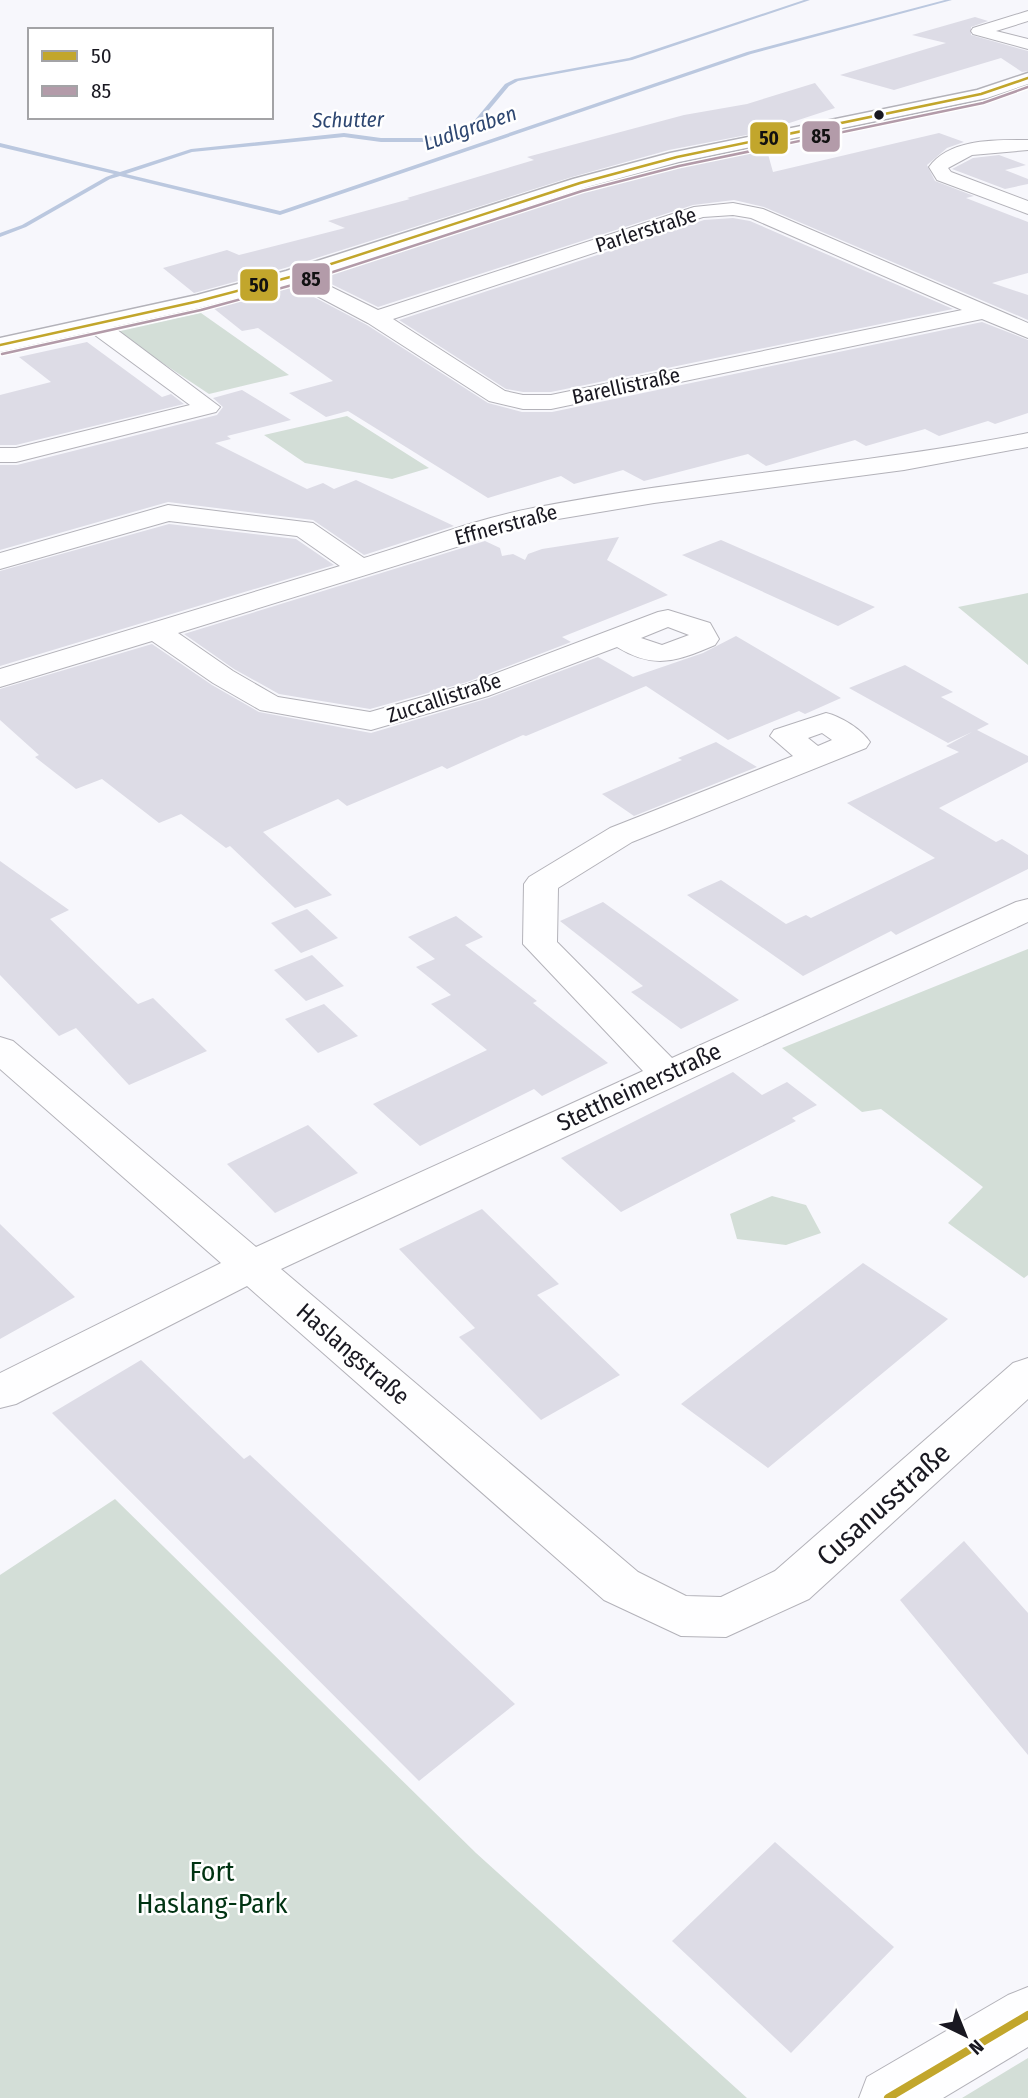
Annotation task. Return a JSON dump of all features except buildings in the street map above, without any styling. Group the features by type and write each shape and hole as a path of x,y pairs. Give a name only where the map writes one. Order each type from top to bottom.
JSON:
{"street":[{"path":"1028,16 979,31 1028,44"},
{"path":"0,345 96,325 294,275 629,169 725,145 981,94 1028,78"},
{"path":"1028,145 965,152 944,159 938,167 944,176 1028,208"},
{"name":"Parlerstraße","path":"376,318 701,211 733,209 756,213 1028,331"},
{"name":"Barellistraße","path":"294,275 376,318 497,396 523,401 551,402 985,312"},
{"path":"0,456 56,446 208,407 96,325"},
{"name":"Effnerstraße","path":"0,678 158,632 530,516 592,504 868,467 1028,439"},
{"path":"992,447 1019,465"},
{"path":"0,561 167,513 304,528 361,568"},
{"name":"Zuccallistraße","path":"158,632 223,677 270,704 370,721 478,690 620,637"},
{"path":"667,1074 540,944 541,884 621,835 814,757"},
{"name":"Stettheimerstraße","path":"0,1392 251,1266 1028,909"},
{"name":"Haslangstraße","path":"0,1049 621,1586 681,1616 726,1617"},
{"name":"Cusanusstraße","path":"726,1617 792,1585 1028,1374"},
{"path":"888,2098 1028,2015"}],"green space":[{"path":"201,313 289,375 209,394 116,332"},
{"path":"347,416 429,468 392,479 305,463 264,435"},
{"path":"1028,593 1028,665 958,607"},
{"path":"1028,949 1028,1275 1024,1278 948,1223 983,1187 881,1109 862,1112 782,1048"},
{"path":"772,1196 806,1205 821,1233 786,1245 737,1239 730,1214"},
{"name":"Fort Haslang-Park","path":"115,1499 476,1853 747,2098 0,2098 0,1575"},
{"path":"1028,2058 1028,2098 962,2098"}],"waterway":[{"name":"Schutter","path":"120,174 191,151 344,135 381,140 424,140 460,132 476,122 507,85 517,80 630,59 808,0"},
{"name":"Ludlgraben","path":"120,174 280,213 749,53 950,0"},
{"name":"Ludlgraben","path":"0,145 120,174"},
{"name":"Schutter","path":"0,235 24,226 108,178 120,174"}],"transit line":[{"name":"50","path":"0,345 199,301 294,276 580,183 677,157 981,94 1028,78"},
{"name":"85","path":"2,354 201,310 296,284 582,191 679,166 983,103 1028,87"},
{"name":"50","path":"888,2098 1028,2015"}]}
